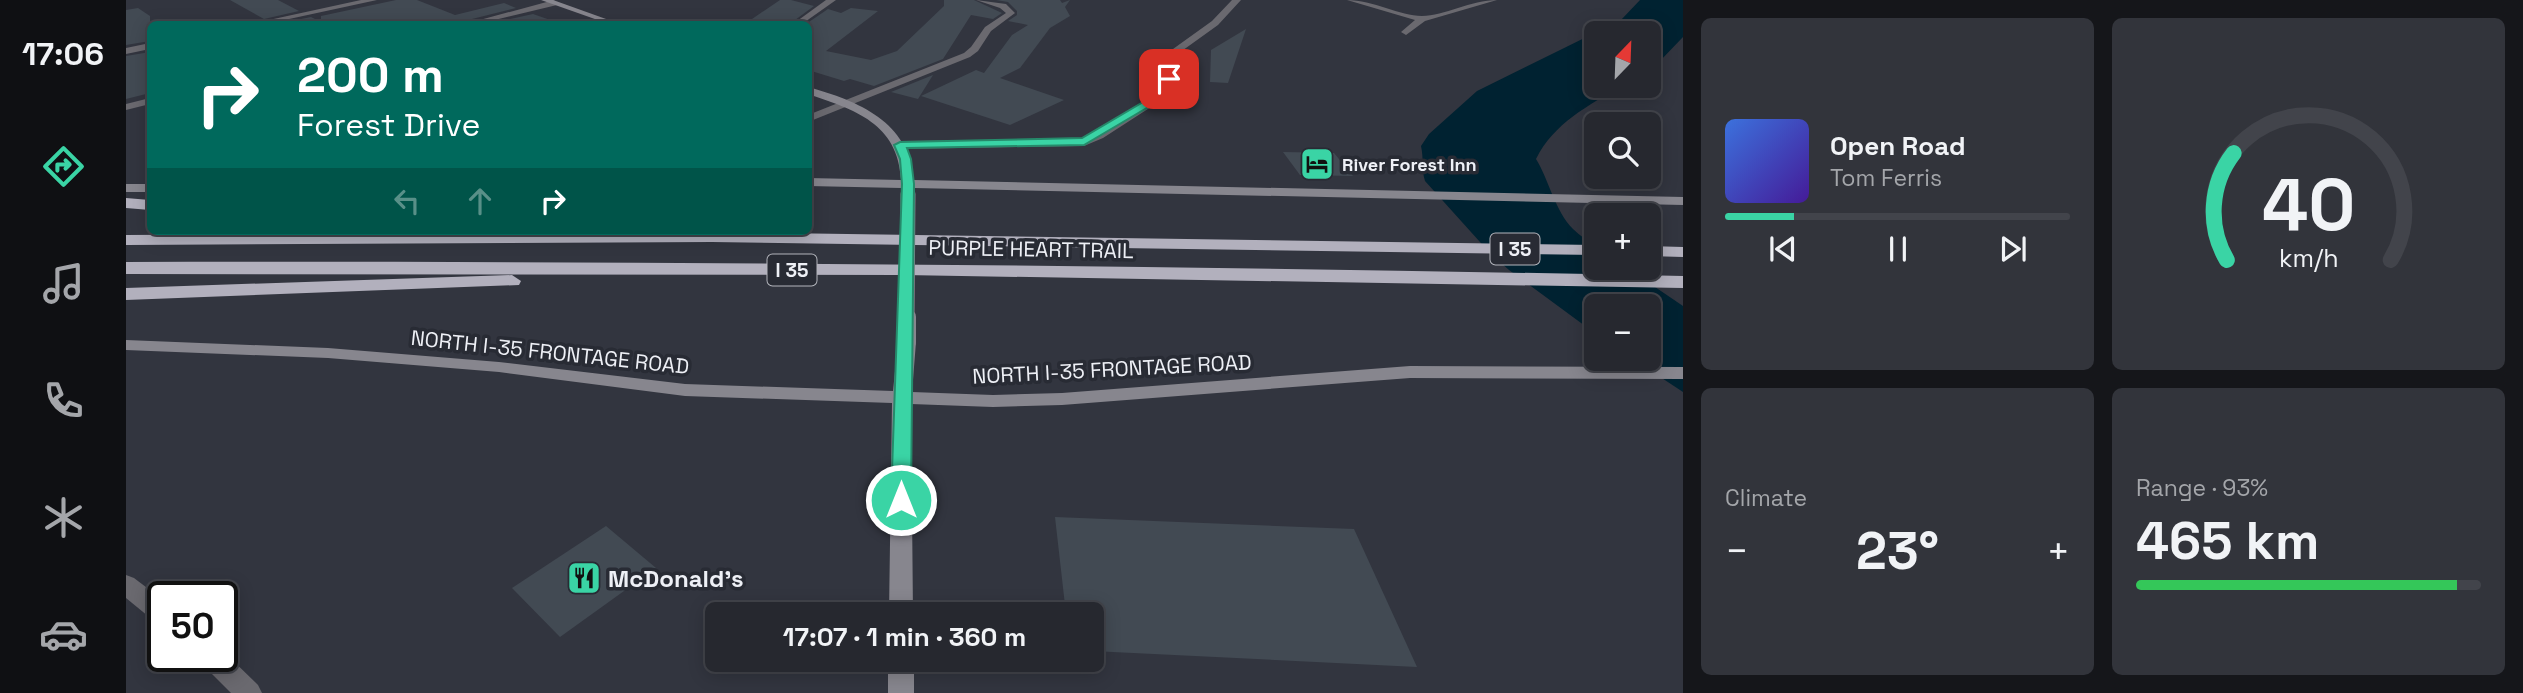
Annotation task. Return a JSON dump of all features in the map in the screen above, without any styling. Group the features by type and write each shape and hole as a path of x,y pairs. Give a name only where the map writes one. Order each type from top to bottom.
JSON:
{"highway":[{"path":"126,203 147,205"},
{"path":"683,235 712,237"},
{"name":"PURPLE HEART TRAIL","path":"126,240 712,237 1584,250"},
{"path":"1661,251 1683,252"},
{"name":"PURPLE HEART TRAIL","path":"126,268 539,267 1459,276 1683,282"},
{"path":"126,294 776,270"}],"main road":[{"path":"550,2 607,21"},
{"path":"812,91 880,119 897,137 906,159 908,189 906,342 902,398 901,602"},
{"path":"812,182 908,189 1683,201"},
{"path":"126,188 147,188"},
{"name":"NORTH I-35 FRONTAGE ROAD","path":"126,345 328,352 499,367 685,390 993,401 1062,399 1410,372 1683,373"},
{"path":"901,672 901,693"}],"street":[{"path":"271,21 373,0"},
{"path":"801,21 832,0"},
{"path":"812,118 957,60 975,49 988,29 1011,13 1003,6 980,0"},
{"path":"900,145 1072,143 1092,138 1164,94 1170,86 1169,61 1176,51 1215,23 1237,0"},
{"path":"1351,0 1422,19"},
{"path":"1406,32 1422,19 1493,0"},
{"path":"480,21 550,2"},
{"path":"126,51 147,47"},
{"path":"126,107 147,103"},
{"path":"126,585 147,601"},
{"path":"227,672 248,693"}],"water":[{"path":"1640,0 1683,0 1683,37 1661,60 1661,21 1619,21"},
{"path":"1584,38 1584,98 1601,98 1562,125 1543,146 1536,159 1567,222 1584,238 1584,280 1645,280 1683,306 1683,392 1651,371 1661,371 1661,294 1584,294 1584,325 1489,252 1425,181 1421,146 1429,134 1477,91"}],"building":[{"path":"230,0 278,0 299,11 264,19"},
{"path":"396,0 417,0 455,15 504,3 516,8 464,21 321,21 321,16"},
{"path":"780,0 814,6 794,21 752,19"},
{"path":"944,0 974,0 1002,13 993,19 971,15 943,59 874,86 812,71 810,21 828,9 841,13 851,8 878,11 826,51 871,60 897,51 944,6"},
{"path":"996,0 1060,0 1062,3 1070,0 1065,7 1070,16 1050,28 1020,68 1000,78 1064,100 1010,125 921,96 976,70 984,73 1012,35 1028,25 1008,21 1017,15 1017,11 1008,2"},
{"path":"138,8 150,16 150,21 147,21 147,42 126,45 126,10"},
{"path":"533,14 553,21 501,21"},
{"path":"311,17 319,21 291,21"},
{"path":"1246,29 1228,83 1210,82 1211,50"},
{"path":"147,52 147,94 126,99 126,56"},
{"path":"933,75 918,99 891,92"},
{"name":"River Forest Inn","path":"1283,152 1334,153 1353,176 1300,175"},
{"path":"1055,517 1354,529 1417,667 1104,652 1104,602 1065,602"},
{"name":"McDonald's","path":"606,526 656,568 560,637 512,588"}],"place":[{"name":"River Forest Inn","path":"1317,164"},
{"name":"McDonald's","path":"584,578"}],"route":[{"path":"901,500 908,184 906,159 900,145 1084,142 1164,94 1170,86 1169,79"}]}
